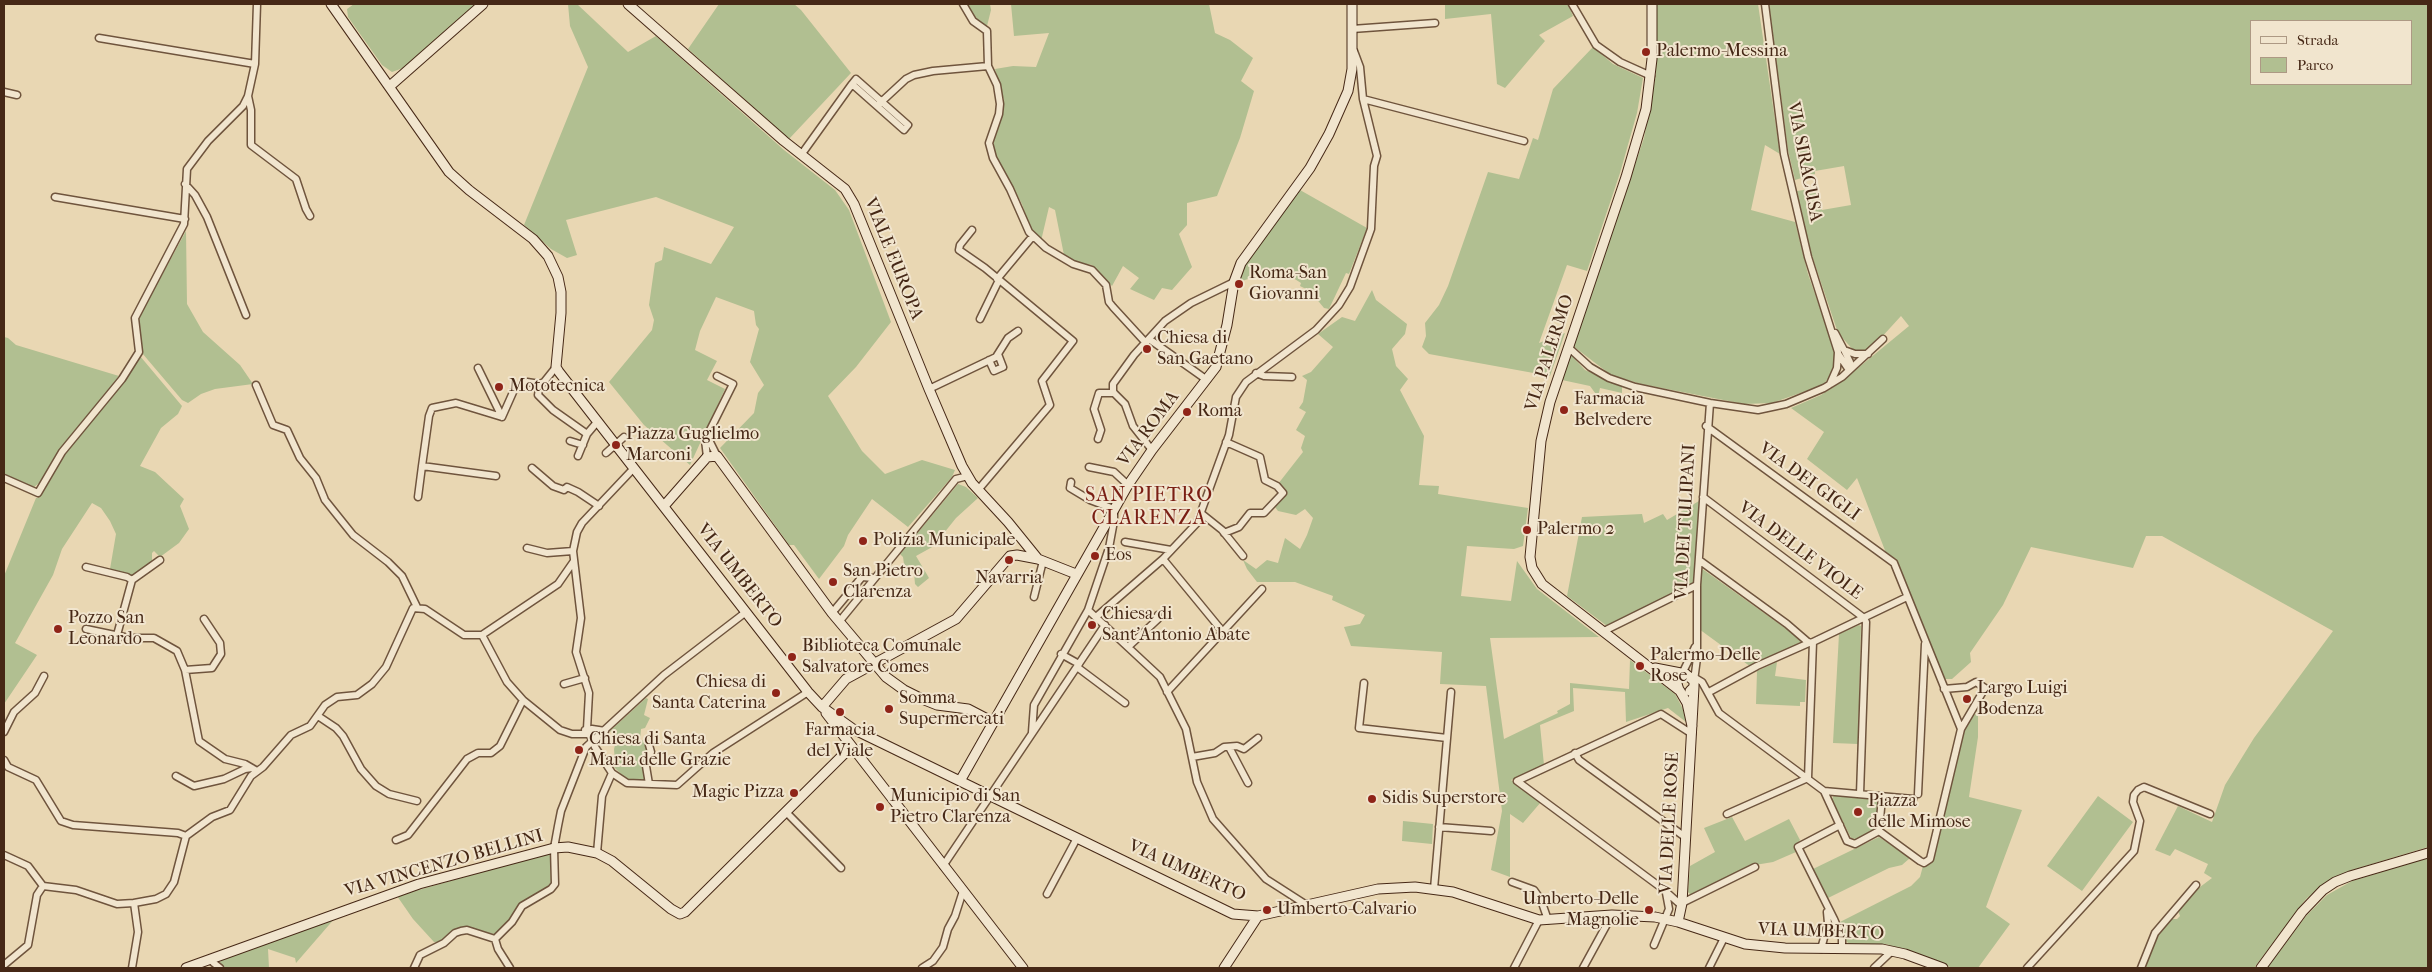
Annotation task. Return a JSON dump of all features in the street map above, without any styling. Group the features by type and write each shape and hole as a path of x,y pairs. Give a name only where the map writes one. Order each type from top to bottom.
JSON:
{"street":[{"path":"4,478 38,493 62,452 122,379 139,352 136,312 160,274 184,224 187,169 194,158 243,106 248,96 255,64 257,4"},
{"path":"331,4 449,172 469,190 533,239 554,267 561,292 562,313 556,367 540,384 538,395 553,410 587,434"},
{"path":"390,86 483,4"},
{"name":"VIALE EUROPA","path":"628,4 801,155 845,189 854,204 929,389 968,476 978,490 1040,560"},
{"path":"963,4 973,21 987,31 988,66 997,85 1000,104 999,114 989,143 993,158 1010,189 1032,237 1073,264 1092,270 1106,285 1109,302 1148,341 1207,380"},
{"name":"VIA ROMA","path":"960,782 1128,485 1152,450 1207,380 1219,358 1234,282 1241,263 1300,184 1329,134 1348,92 1353,50 1352,4"},
{"path":"1572,4 1596,45 1620,62 1651,76"},
{"name":"VIA PALERMO","path":"1648,664 1542,584 1532,568 1530,557 1544,424 1635,150 1646,109 1651,76 1652,4"},
{"name":"VIA SIRACUSA","path":"1765,4 1784,154 1808,257 1841,351 1850,362 1849,370"},
{"path":"1352,29 1435,23"},
{"path":"99,38 255,64"},
{"path":"1096,617 1163,559 1197,523 1202,514 1226,442 1236,397 1246,382 1316,330 1330,315 1350,287 1371,229 1374,166 1377,156 1363,99 1360,66 1353,50"},
{"path":"879,103 906,79 921,72 988,66"},
{"path":"801,155 856,79 904,130 908,125 879,103"},
{"path":"4,92 17,95"},
{"path":"248,96 251,110 251,145 296,179 300,185 306,209 310,216"},
{"path":"1363,99 1524,141"},
{"path":"185,184 195,195 207,217 246,315"},
{"path":"55,197 185,219"},
{"path":"972,230 960,245 960,250 1073,340 1042,381 1050,405 978,490"},
{"path":"980,319 998,279 1032,237"},
{"path":"1152,450 1136,431 1125,404 1114,393 1112,388 1165,321 1191,303 1234,282"},
{"path":"929,389 989,360 998,354 1008,338 1018,331"},
{"path":"1568,347 1590,367 1610,378 1710,403 1747,409 1772,408 1810,395 1830,384 1849,370 1883,339"},
{"path":"1830,384 1837,368 1841,351 1868,354"},
{"path":"989,360 994,371 1003,367 998,354"},
{"name":"VIA UMBERTO","path":"556,367 808,692 822,707 852,729 1222,909 1244,916 1258,916 1305,904 1400,886 1434,889 1464,895 1517,914 1544,920 1612,915 1667,919 1724,938 1767,948 1882,949 1943,968"},
{"path":"478,368 502,416"},
{"path":"1256,373 1264,376 1292,378"},
{"path":"707,457 705,440 733,384 717,376"},
{"path":"502,416 514,390 527,382 540,384"},
{"path":"256,385 273,425 287,430 300,458 316,478 325,500 353,535 388,562 402,576 417,607"},
{"path":"1098,439 1100,430 1094,409 1099,393 1114,393"},
{"path":"418,498 429,416 432,408 456,403 502,416"},
{"name":"VIA DEI TULIPANI","path":"1691,679 1696,644 1696,585 1704,497 1706,426 1710,403"},
{"path":"578,456 587,434 598,421"},
{"name":"VIA DEI GIGLI","path":"1706,426 1894,563 1907,597"},
{"path":"709,431 710,442 717,456 832,613 874,664 893,683 922,699 937,705 968,709 993,722"},
{"path":"606,453 624,437"},
{"path":"570,441 583,445"},
{"path":"1224,533 1239,527 1250,514 1264,513 1284,493 1277,486 1265,480 1260,457 1226,442"},
{"path":"664,506 707,457 717,456"},
{"path":"422,466 496,476"},
{"path":"1089,467 1114,472 1128,485"},
{"path":"532,468 553,486 564,490 567,487 599,506"},
{"path":"634,468 599,506 589,514 577,532 572,551 581,618 576,652 590,693 587,729 591,746 612,773 627,783 677,785 713,753 808,692"},
{"path":"839,622 956,479 968,476"},
{"path":"1032,732 1034,705 1061,654 1088,610 1109,548 1114,508 1090,500 1070,488 1072,482"},
{"name":"VIA DELLE VIOLE","path":"1704,497 1864,618 1907,597"},
{"path":"1202,514 1224,533 1243,556"},
{"path":"1125,542 1171,550"},
{"path":"1023,968 822,707 846,679 956,618 1010,556 1024,543"},
{"path":"527,548 547,553 572,551"},
{"path":"1010,556 1017,555 1040,560 1076,574"},
{"path":"1163,559 1224,632"},
{"path":"117,635 132,580 160,560"},
{"path":"1034,597 1040,560"},
{"path":"1698,560 1811,643"},
{"path":"43,886 76,890 117,904 134,903 162,897 174,882 186,836 212,817 230,810 255,770 291,735 306,729 325,706 337,697 357,695 372,684 386,666 410,612 417,607 425,609 464,635 482,635 558,584 574,561"},
{"path":"86,567 127,577 132,580"},
{"path":"832,613 862,577 874,577"},
{"path":"1604,631 1696,585"},
{"path":"1167,692 1262,589"},
{"path":"1907,597 1961,729"},
{"path":"1088,610 1160,677 1186,729 1198,782 1213,818 1266,879 1305,904"},
{"path":"495,938 512,922 522,906 551,889 555,884 554,848 561,811 591,746 664,675 746,612"},
{"path":"1128,646 1158,619 1158,615"},
{"path":"1709,692 1757,666 1864,618 1866,622 1860,792"},
{"path":"185,670 212,668 221,654 220,643 204,619"},
{"path":"943,866 1105,625"},
{"path":"86,629 160,640 177,651 185,670 199,741 225,759 255,770"},
{"path":"482,635 507,682 522,700 560,730 580,734 587,729 605,731"},
{"path":"1808,778 1811,643"},
{"path":"1918,794 1925,643"},
{"path":"1648,664 1680,690 1687,693 1696,644"},
{"path":"1061,654 1078,665 1125,703"},
{"path":"1923,664 1933,662"},
{"path":"1648,664 1663,671 1691,679 1709,692 1719,713 1823,790 1838,826 1848,841 1855,844 1881,833"},
{"path":"4,732 14,712 35,693 44,676"},
{"path":"564,684 585,678"},
{"path":"1691,679 1677,684 1686,703 1692,730"},
{"name":"VIA DELLE ROSE","path":"1678,922 1682,904 1692,730 1691,679"},
{"path":"1881,833 1920,861 1924,862 1930,859 1961,729 1985,688 1976,682 1967,687 1944,689"},
{"path":"1364,683 1359,728 1447,738"},
{"path":"1434,889 1451,692"},
{"path":"396,840 408,836 467,759 478,753 491,753 500,746 522,700"},
{"path":"1692,730 1661,714 1517,781 1682,904 1755,867"},
{"path":"318,716 344,736 360,769 376,786 389,794 417,801"},
{"path":"843,736 848,729 852,729"},
{"path":"1192,757 1215,753 1229,747 1244,749 1258,738"},
{"path":"649,784 646,766 651,752 650,745"},
{"name":"VIA VINCENZO BELLINI","path":"186,968 419,884 554,848 586,849 597,853 612,861 671,909 680,914 690,910 851,746"},
{"path":"1229,747 1248,783"},
{"path":"1575,753 1579,760 1685,837"},
{"path":"844,754 865,764"},
{"path":"4,760 8,766 36,780 61,821 72,825 178,833 186,836"},
{"path":"176,776 194,786 224,779 245,769 255,770"},
{"path":"597,853 602,796 612,773"},
{"path":"1727,814 1808,778"},
{"path":"2027,968 2134,851 2140,821 2133,802 2134,795 2138,790 2144,787 2210,814"},
{"path":"1823,790 1860,792 1884,797 1913,799"},
{"path":"1881,833 1884,797"},
{"path":"786,812 840,868"},
{"path":"1838,826 1798,847 1842,938 1842,948"},
{"path":"1439,827 1491,831"},
{"path":"1047,894 1077,838"},
{"path":"2261,968 2302,912 2323,890 2350,876 2428,853"},
{"path":"4,855 28,866 43,886"},
{"path":"1512,882 1534,890 1541,900 1544,920 1514,968"},
{"path":"2141,968 2155,933 2196,885"},
{"path":"4,965 28,945 37,896 43,886"},
{"path":"1654,945 1667,919 1669,909 1666,891"},
{"path":"922,968 943,947 963,892"},
{"path":"1287,893 1290,902 1288,908"},
{"path":"132,968 138,932 134,903"},
{"path":"1821,949 1828,923 1826,906"},
{"path":"1583,968 1612,915"},
{"path":"1224,968 1258,916"},
{"path":"414,968 420,955 444,943 455,933 467,930 495,938"},
{"path":"495,938 498,949 510,968"},
{"path":"1711,968 1724,938"},
{"path":"1874,968 1882,949"},
{"path":"1874,968 1892,951"},
{"path":"210,960 220,968"}],"green space":[{"path":"354,4 477,4 406,67 392,72 382,65 348,17 347,9"},
{"path":"568,4 577,4 628,52 656,36 784,150 835,190 849,210 891,322 856,367 828,396 862,451 885,474 922,460 955,470 952,477 908,527 872,499 848,535 844,546 819,579 794,545 789,545 720,448 754,413 758,393 764,385 750,362 759,329 756,325 754,311 716,297 700,331 695,350 717,361 707,380 725,389 690,465 644,425 609,382 652,330 654,320 649,305 655,263 662,260 664,247 711,264 734,227 656,197 566,220 577,255 567,258 551,249 524,225 588,67 570,26"},
{"path":"719,4 794,4 801,10 851,73 789,139 688,49"},
{"path":"965,4 990,4 991,10 987,26 974,19"},
{"path":"1011,4 1209,4 1215,33 1230,40 1253,58 1241,81 1254,91 1240,138 1217,196 1187,203 1187,225 1179,234 1192,267 1172,290 1162,288 1154,300 1130,289 1139,278 1123,266 1112,286 1092,265 1075,262 1064,255 1055,210 1049,207 1041,241 1031,231 1022,204 994,153 994,138 1003,111 1004,100 995,69 1013,66 1036,67 1049,33 1014,36"},
{"path":"1445,4 1568,4 1573,16 1539,35 1545,41 1505,88 1497,84 1491,14 1445,19"},
{"path":"1657,4 1758,4 1780,154 1765,145 1751,210 1795,222 1808,274 1834,348 1834,368 1823,385 1772,403 1744,404 1641,384 1611,375 1573,346 1644,138 1656,74"},
{"path":"1769,4 2428,4 2428,847 2352,870 2326,882 2306,899 2254,968 2143,968 2156,935 2172,919 2177,919 2180,916 2178,911 2200,887 2212,878 2204,873 2208,864 2175,849 2170,856 2155,850 2178,806 2212,822 2225,785 2254,738 2333,631 2162,536 2146,536 2133,568 2031,547 2003,605 1970,653 1971,662 1952,679 1944,679 1896,559 1886,553 1857,478 1847,490 1807,459 1824,432 1791,408 1821,395 1841,382 1909,326 1901,316 1869,351 1855,352 1838,333 1808,244 1797,191 1817,188 1822,210 1851,205 1844,166 1815,171 1815,174 1795,180 1788,150"},
{"path":"1593,47 1613,64 1643,78 1637,113 1620,173 1587,271 1567,265 1539,343 1565,333 1550,376 1429,354 1422,347 1426,336 1425,323 1439,305 1448,286 1488,172 1519,179 1533,138 1538,140 1553,89"},
{"path":"1300,190 1367,228 1349,274 1346,273 1329,309 1324,308 1310,291 1300,286 1301,283 1290,276 1284,278 1260,275 1239,282 1245,264"},
{"path":"186,231 187,304 203,332 240,365 253,384 215,389 201,394 188,403 182,400 142,353 138,319"},
{"path":"1372,290 1376,300 1407,324 1405,334 1392,349 1396,366 1408,379 1400,390 1424,436 1419,485 1439,486 1438,494 1528,508 1523,546 1514,549 1467,546 1461,596 1511,601 1517,561 1537,589 1599,637 1490,638 1504,739 1558,713 1557,711 1570,704 1570,683 1629,689 1630,660 1675,694 1683,709 1686,722 1668,708 1626,722 1625,692 1573,688 1574,711 1540,725 1544,765 1511,780 1541,802 1523,823 1510,814 1510,877 1491,870 1502,811 1486,686 1440,684 1442,652 1351,646 1344,627 1360,624 1365,615 1332,600 1333,596 1295,582 1257,582 1243,560 1256,569 1267,560 1278,563 1285,538 1300,549 1307,535 1313,518 1305,509 1296,515 1278,511 1275,507 1288,493 1278,484 1303,452 1301,448 1305,436 1296,430 1306,412 1299,408 1303,402 1307,380 1302,376 1311,372 1333,347 1318,334 1342,317 1355,321"},
{"path":"4,337 16,345 119,376 57,454 43,480 34,487 4,474"},
{"path":"1571,355 1585,370 1622,386 1622,393 1600,388 1598,397 1590,386 1562,380"},
{"path":"140,356 182,406 178,414 161,428 140,466 155,472 184,499 180,506 189,529 179,543 160,557 154,551 152,553 152,562 134,575 130,575 110,569 116,534 101,508 92,503 62,549 53,575 15,643 37,655 4,704 4,576 36,498 38,498 65,452 123,381"},
{"path":"958,484 966,487 978,498 956,518 944,533 943,541 916,556 929,578 918,587 915,584 914,573 904,564 903,557 900,554"},
{"path":"1699,501 1694,583 1607,626 1567,596 1582,517 1642,514 1644,523 1663,514 1667,520"},
{"path":"1701,568 1799,638 1801,644 1756,662 1751,667 1699,629"},
{"path":"1859,625 1861,626 1858,744 1833,743 1839,634"},
{"path":"1777,662 1775,676 1806,680 1805,702 1800,702 1800,706 1756,704 1757,671"},
{"path":"646,698 648,699 644,715 650,718 645,728 641,729 640,740 646,741 648,752 643,769 646,780 626,779 612,765 615,762 614,749 617,738 610,731"},
{"path":"1978,710 1978,737 1969,797 2022,810 1986,907 2010,924 1978,968 1953,968 1886,944 1851,945 1847,942 1838,923 1911,886 1920,877 1923,866 1931,863 1963,730"},
{"path":"1834,795 1875,800 1878,802 1874,830 1856,839 1851,838 1832,799"},
{"path":"2098,796 2133,822 2082,891 2047,866"},
{"path":"1732,817 1745,841 1789,819 1800,840 1795,848 1796,852 1773,862 1755,865 1691,895 1688,892 1690,866 1715,852 1704,828"},
{"path":"1403,821 1433,824 1432,844 1402,841"},
{"path":"1879,837 1910,858 1902,865 1889,868 1826,899 1813,869"},
{"path":"550,853 551,885 494,934 465,928 441,942 434,942 413,919 397,896"},
{"path":"2428,858 2428,968 2267,968 2306,916 2327,895 2352,881"},
{"path":"335,918 296,963 295,958 268,949 269,968 223,968 220,963 221,960"}],"place":[{"name":"Palermo-Messina","path":"1646,52"},
{"name":"Roma-San Giovanni","path":"1239,284"},
{"name":"Chiesa di San Gaetano","path":"1147,349"},
{"name":"Mototecnica","path":"499,387"},
{"name":"Farmacia Belvedere","path":"1564,410"},
{"name":"Roma","path":"1187,412"},
{"name":"Piazza Guglielmo Marconi","path":"616,445"},
{"name":"Palermo 2","path":"1527,530"},
{"name":"Polizia Municipale","path":"863,541"},
{"name":"Eos","path":"1095,556"},
{"name":"Navarria","path":"1009,560"},
{"name":"San Pietro Clarenza","path":"833,582"},
{"name":"Chiesa di Sant'Antonio Abate","path":"1092,625"},
{"name":"Pozzo San Leonardo","path":"58,629"},
{"name":"Biblioteca Comunale Salvatore Comes","path":"792,657"},
{"name":"Palermo-Delle Rose","path":"1640,666"},
{"name":"Chiesa di Santa Caterina","path":"776,693"},
{"name":"Largo Luigi Bodenza","path":"1967,699"},
{"name":"Somma Supermercati","path":"889,709"},
{"name":"Farmacia del Viale","path":"840,712"},
{"name":"Chiesa di Santa Maria delle Grazie","path":"579,750"},
{"name":"Magic Pizza","path":"794,793"},
{"name":"Sidis Superstore","path":"1372,799"},
{"name":"Municipio di San Pietro Clarenza","path":"880,807"},
{"name":"Piazza delle Mimose","path":"1858,812"},
{"name":"Umberto-Calvario","path":"1267,910"},
{"name":"Umberto-Delle Magnolie","path":"1649,910"}],"district":[{"name":"SAN PIETRO CLARENZA","path":"1149,508"}]}
